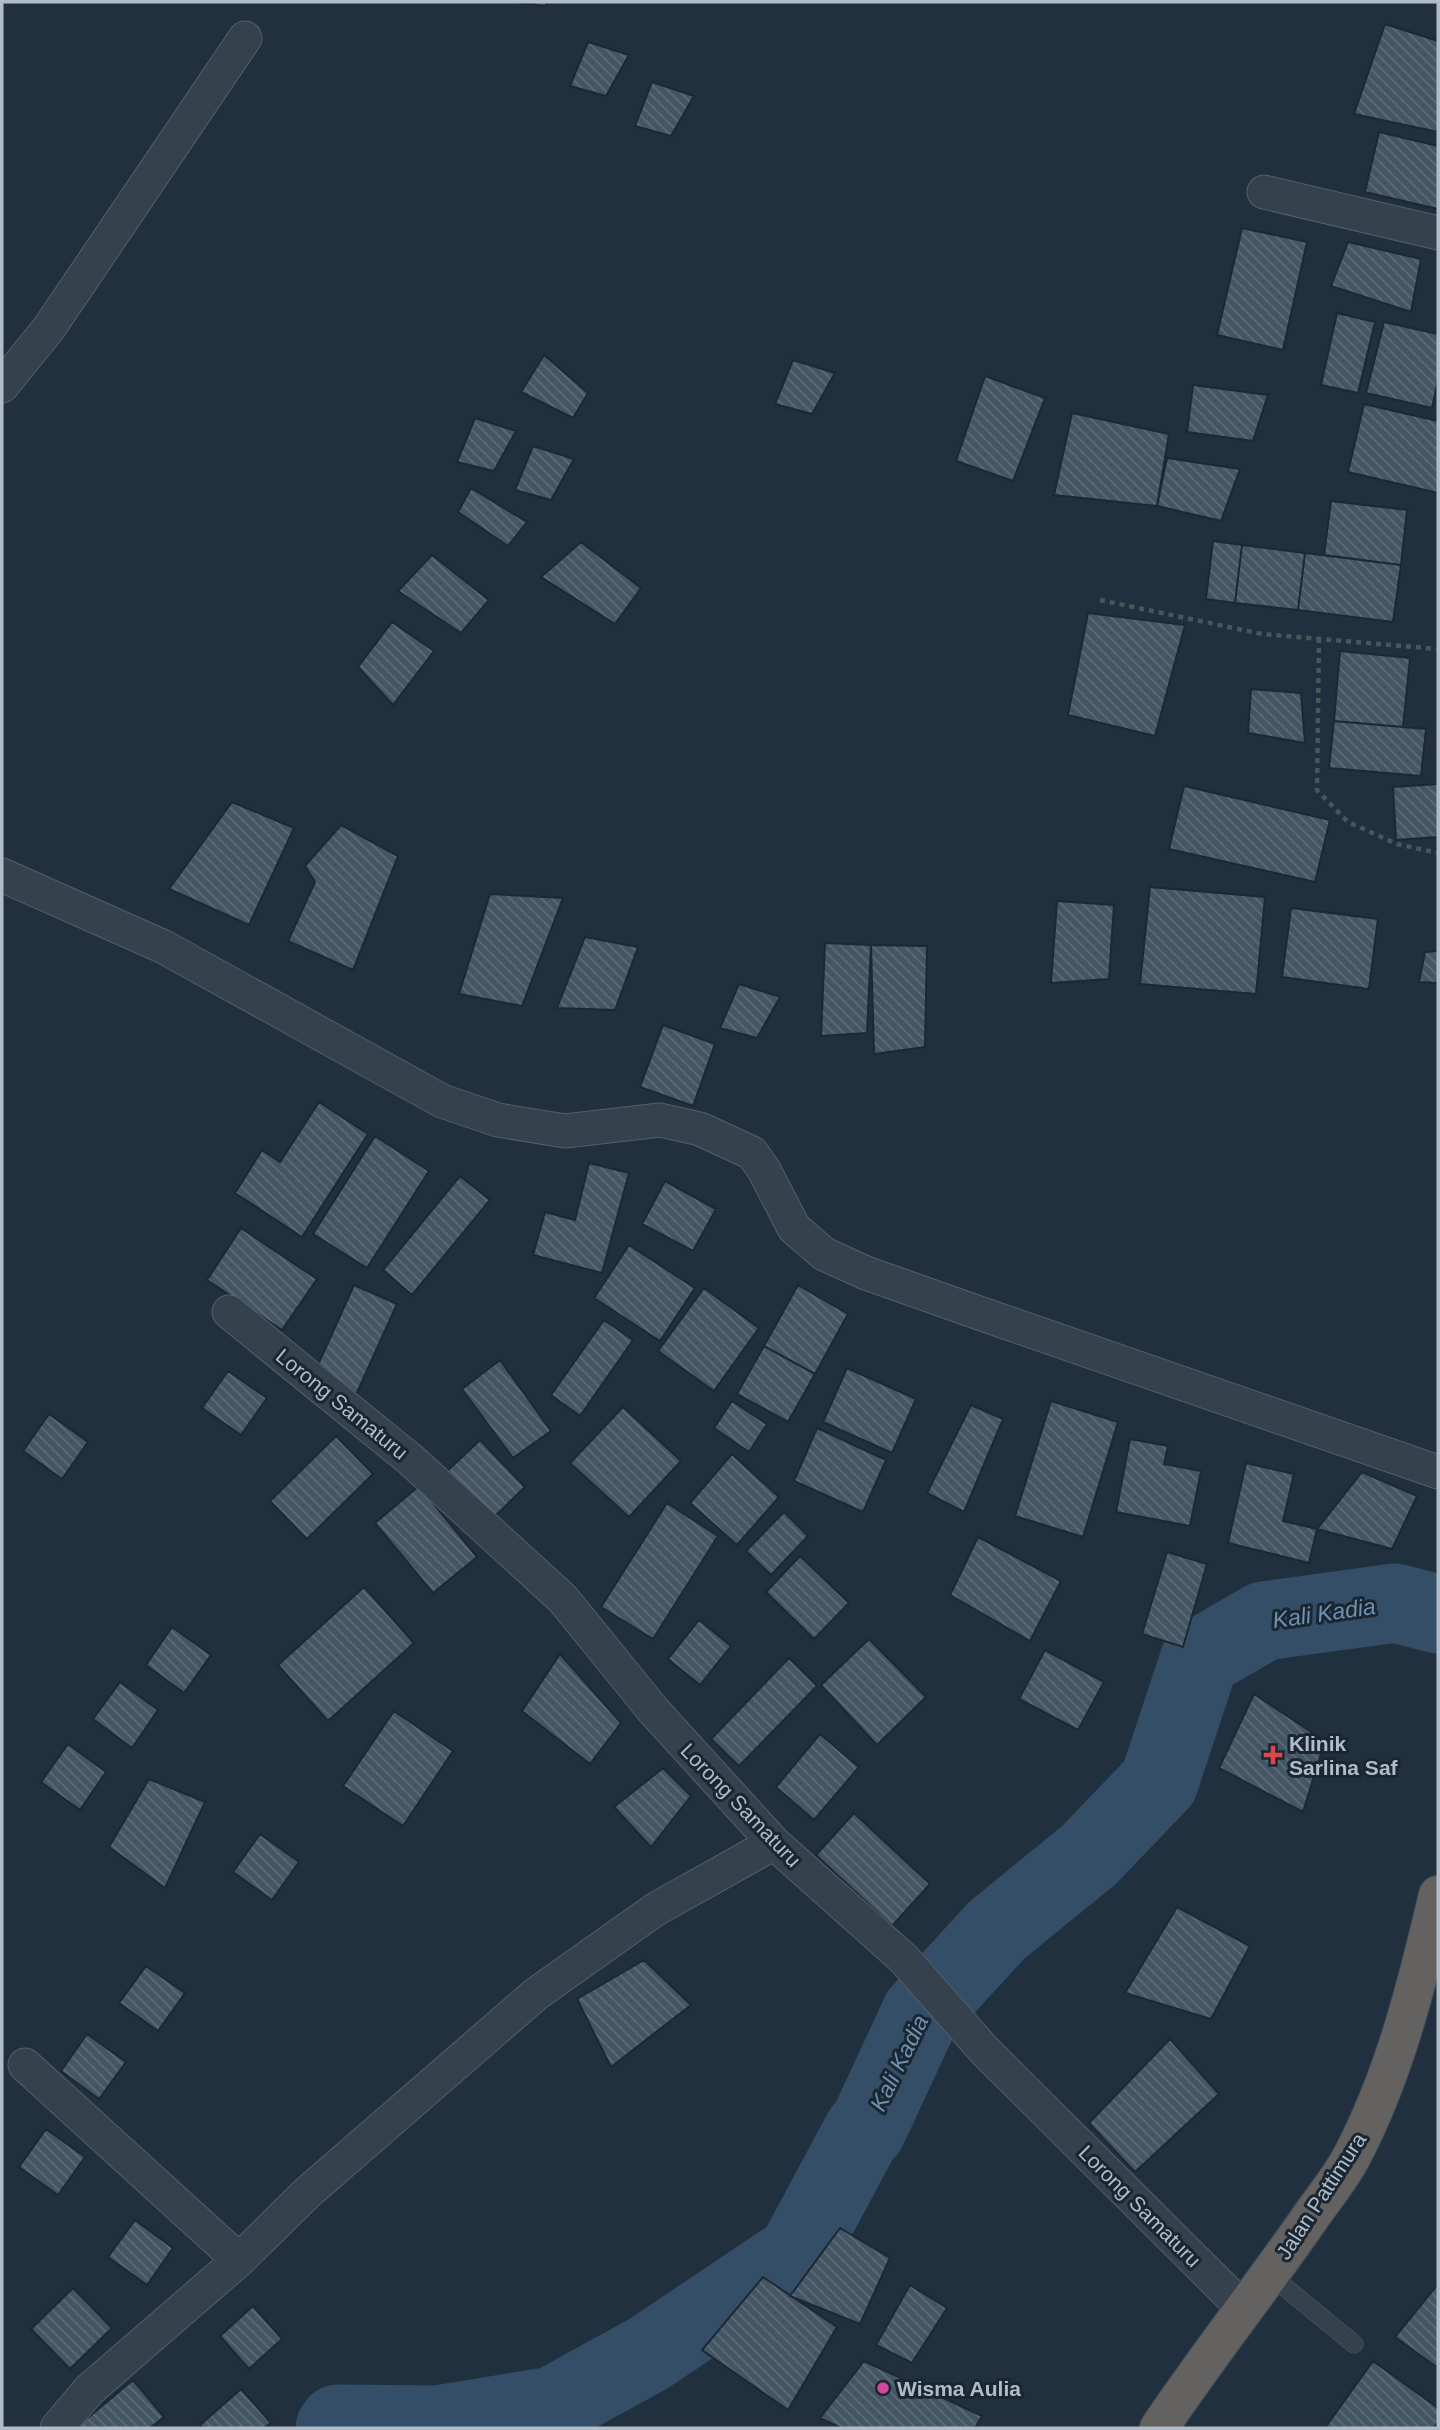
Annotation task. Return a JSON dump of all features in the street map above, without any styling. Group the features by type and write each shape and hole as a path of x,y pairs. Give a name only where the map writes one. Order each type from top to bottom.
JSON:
{"highway":[{"name":"Jalan Pattimura","path":"1159,2428 1351,2158 1385,2086 1420,1970 1438,1895"}],"street":[{"path":"2,386 49,328 245,38"},
{"path":"1264,192 1438,233"},
{"path":"2,875 164,947 442,1101 498,1120 565,1131 660,1120 700,1129 752,1153 764,1170 794,1228 824,1254 957,1305 1438,1472"},
{"name":"Lorong Samaturu","path":"229,1312 411,1460 563,1599 653,1710 774,1843 904,1959 984,2050 1244,2309"},
{"path":"57,2428 89,2390 239,2260 307,2193 536,1994 656,1909 774,1843"},
{"path":"25,2065 239,2260"}],"lane":[{"path":"1270,2275 1354,2344"}],"path":[{"path":"1100,600 1262,634 1438,649"},
{"path":"1319,638 1317,790 1348,822 1398,844 1438,853"}],"building":[{"path":"514,2 547,2 546,6"},
{"path":"1385,24 1438,41 1438,132 1354,114"},
{"path":"588,42 629,55 606,96 570,86"},
{"path":"652,82 694,96 671,136 635,126"},
{"path":"1379,132 1438,146 1438,209 1365,192"},
{"path":"1242,228 1307,242 1283,350 1217,335"},
{"path":"1348,242 1421,259 1411,312 1331,286"},
{"path":"1337,313 1375,322 1358,393 1321,385"},
{"path":"1384,322 1438,334 1438,380 1432,408 1366,393"},
{"path":"544,355 588,393 573,418 521,392"},
{"path":"793,360 835,373 812,414 775,404"},
{"path":"985,376 1045,398 1013,481 956,461"},
{"path":"1193,385 1268,395 1253,441 1187,432"},
{"path":"1364,404 1438,421 1438,493 1348,472"},
{"path":"1072,413 1169,434 1157,506 1054,495"},
{"path":"475,418 516,431 494,471 457,462"},
{"path":"533,446 574,459 551,500 515,490"},
{"path":"1167,458 1240,469 1221,521 1157,506"},
{"path":"471,488 527,522 508,546 458,512"},
{"path":"1331,501 1407,510 1401,565 1324,555"},
{"path":"1213,541 1242,545 1235,603 1206,599"},
{"path":"581,542 641,588 615,624 541,577"},
{"path":"1242,545 1305,553 1298,610 1235,603"},
{"path":"1305,553 1401,565 1393,622 1298,610"},
{"path":"432,555 489,600 461,633 398,591"},
{"path":"1088,613 1185,625 1155,736 1068,715"},
{"path":"392,622 434,651 393,705 358,667"},
{"path":"1340,651 1410,658 1403,727 1334,721"},
{"path":"1251,689 1301,693 1305,743 1248,733"},
{"path":"1334,721 1426,729 1421,776 1329,768"},
{"path":"1438,784 1438,837 1396,840 1393,787"},
{"path":"1184,786 1330,820 1315,882 1169,849"},
{"path":"232,802 294,828 249,925 169,889"},
{"path":"341,825 398,856 353,970 288,941 315,882 305,866"},
{"path":"1150,887 1265,897 1256,994 1140,984"},
{"path":"490,894 563,898 522,1006 459,994"},
{"path":"1057,901 1114,905 1109,979 1051,983"},
{"path":"1291,908 1378,919 1369,989 1282,977"},
{"path":"585,937 638,947 615,1010 557,1008"},
{"path":"825,943 871,945 867,1033 821,1036"},
{"path":"871,945 927,946 925,1047 874,1054"},
{"path":"1438,951 1438,983 1419,982 1425,952"},
{"path":"739,984 780,997 757,1038 720,1028"},
{"path":"663,1025 715,1044 693,1106 640,1087"},
{"path":"319,1102 368,1134 302,1237 235,1193 262,1150 280,1162"},
{"path":"375,1136 429,1171 367,1268 313,1234"},
{"path":"589,1163 629,1173 602,1273 533,1255 545,1212 575,1220"},
{"path":"460,1176 490,1200 412,1295 383,1270"},
{"path":"665,1181 716,1209 693,1251 642,1224"},
{"path":"241,1228 317,1279 282,1330 207,1280"},
{"path":"629,1245 695,1288 660,1341 594,1298"},
{"path":"354,1285 397,1304 355,1397 312,1378"},
{"path":"798,1285 848,1314 815,1374 764,1346"},
{"path":"704,1288 759,1328 714,1391 658,1351"},
{"path":"604,1320 633,1340 580,1416 551,1395"},
{"path":"764,1346 815,1374 788,1422 737,1394"},
{"path":"500,1360 551,1431 513,1458 462,1389"},
{"path":"847,1368 916,1399 892,1453 823,1422"},
{"path":"228,1371 267,1398 241,1435 202,1408"},
{"path":"732,1401 767,1424 749,1452 714,1428"},
{"path":"1051,1401 1118,1422 1083,1537 1015,1516"},
{"path":"971,1405 1003,1419 964,1512 927,1493"},
{"path":"623,1407 681,1461 629,1517 570,1463"},
{"path":"49,1414 88,1442 62,1479 23,1451"},
{"path":"817,1428 886,1460 863,1512 794,1481"},
{"path":"336,1436 373,1474 307,1539 270,1501"},
{"path":"1130,1439 1168,1446 1164,1464 1201,1471 1190,1526 1116,1512"},
{"path":"480,1440 525,1487 491,1520 445,1473"},
{"path":"732,1454 779,1497 737,1545 690,1503"},
{"path":"1246,1463 1294,1474 1283,1521 1317,1529 1309,1563 1228,1543"},
{"path":"1362,1472 1417,1496 1392,1549 1317,1529"},
{"path":"419,1486 477,1557 433,1593 375,1523"},
{"path":"667,1503 718,1536 653,1639 601,1607"},
{"path":"784,1512 808,1536 771,1575 746,1551"},
{"path":"978,1537 1061,1581 1030,1641 950,1595"},
{"path":"1167,1552 1207,1564 1183,1647 1142,1634"},
{"path":"800,1556 849,1603 814,1639 766,1592"},
{"path":"364,1587 414,1643 328,1721 278,1665"},
{"path":"699,1620 731,1646 700,1685 668,1659"},
{"path":"172,1627 211,1655 184,1693 146,1665"},
{"path":"869,1639 926,1697 877,1745 821,1685"},
{"path":"1045,1650 1104,1682 1078,1730 1019,1699"},
{"path":"560,1654 621,1723 590,1764 522,1711"},
{"path":"789,1658 817,1686 739,1766 711,1739"},
{"path":"120,1682 158,1710 132,1748 93,1719"},
{"name":"Klinik Sarlina Saf","path":"1254,1694 1325,1741 1303,1812 1219,1768"},
{"path":"394,1711 453,1751 403,1826 343,1786"},
{"path":"820,1734 859,1767 814,1820 776,1787"},
{"path":"68,1744 106,1772 80,1810 41,1782"},
{"path":"663,1768 691,1796 651,1847 614,1807"},
{"path":"149,1779 205,1802 165,1888 109,1847"},
{"path":"854,1813 930,1884 892,1926 816,1855"},
{"path":"260,1834 299,1862 272,1900 233,1872"},
{"path":"1177,1907 1250,1946 1211,2019 1125,1993"},
{"path":"644,1960 691,2005 611,2067 577,1999"},
{"path":"146,1966 185,1993 158,2031 119,2003"},
{"path":"87,2034 126,2062 99,2099 61,2071"},
{"path":"1170,2039 1219,2094 1135,2172 1089,2123"},
{"path":"46,2129 85,2157 58,2195 19,2167"},
{"path":"135,2220 173,2248 147,2285 108,2257"},
{"path":"840,2228 890,2258 860,2324 790,2296"},
{"path":"763,2277 837,2327 788,2410 702,2350"},
{"path":"1438,2284 1438,2368 1395,2337"},
{"path":"910,2285 947,2308 912,2363 876,2345"},
{"path":"73,2288 112,2328 70,2369 31,2329"},
{"path":"253,2306 282,2339 249,2369 220,2336"},
{"name":"Wisma Aulia","path":"864,2361 982,2416 975,2428 841,2428 820,2418"},
{"path":"1373,2361 1438,2408 1438,2422 1434,2428 1325,2428"},
{"path":"133,2380 164,2417 150,2428 78,2426"},
{"path":"241,2389 271,2423 264,2428 203,2428 200,2425"}],"waterway":[{"name":"Kali Kadia","path":"335,2428 338,2424 437,2425 555,2405 648,2354 797,2254 863,2131 867,2129 921,2013 997,1930 1089,1855 1159,1782 1200,1658 1264,1621 1395,1603 1438,1614"}],"place":[{"name":"Klinik Sarlina Saf","path":"1273,1755"},
{"name":"Wisma Aulia","path":"883,2388"}]}
